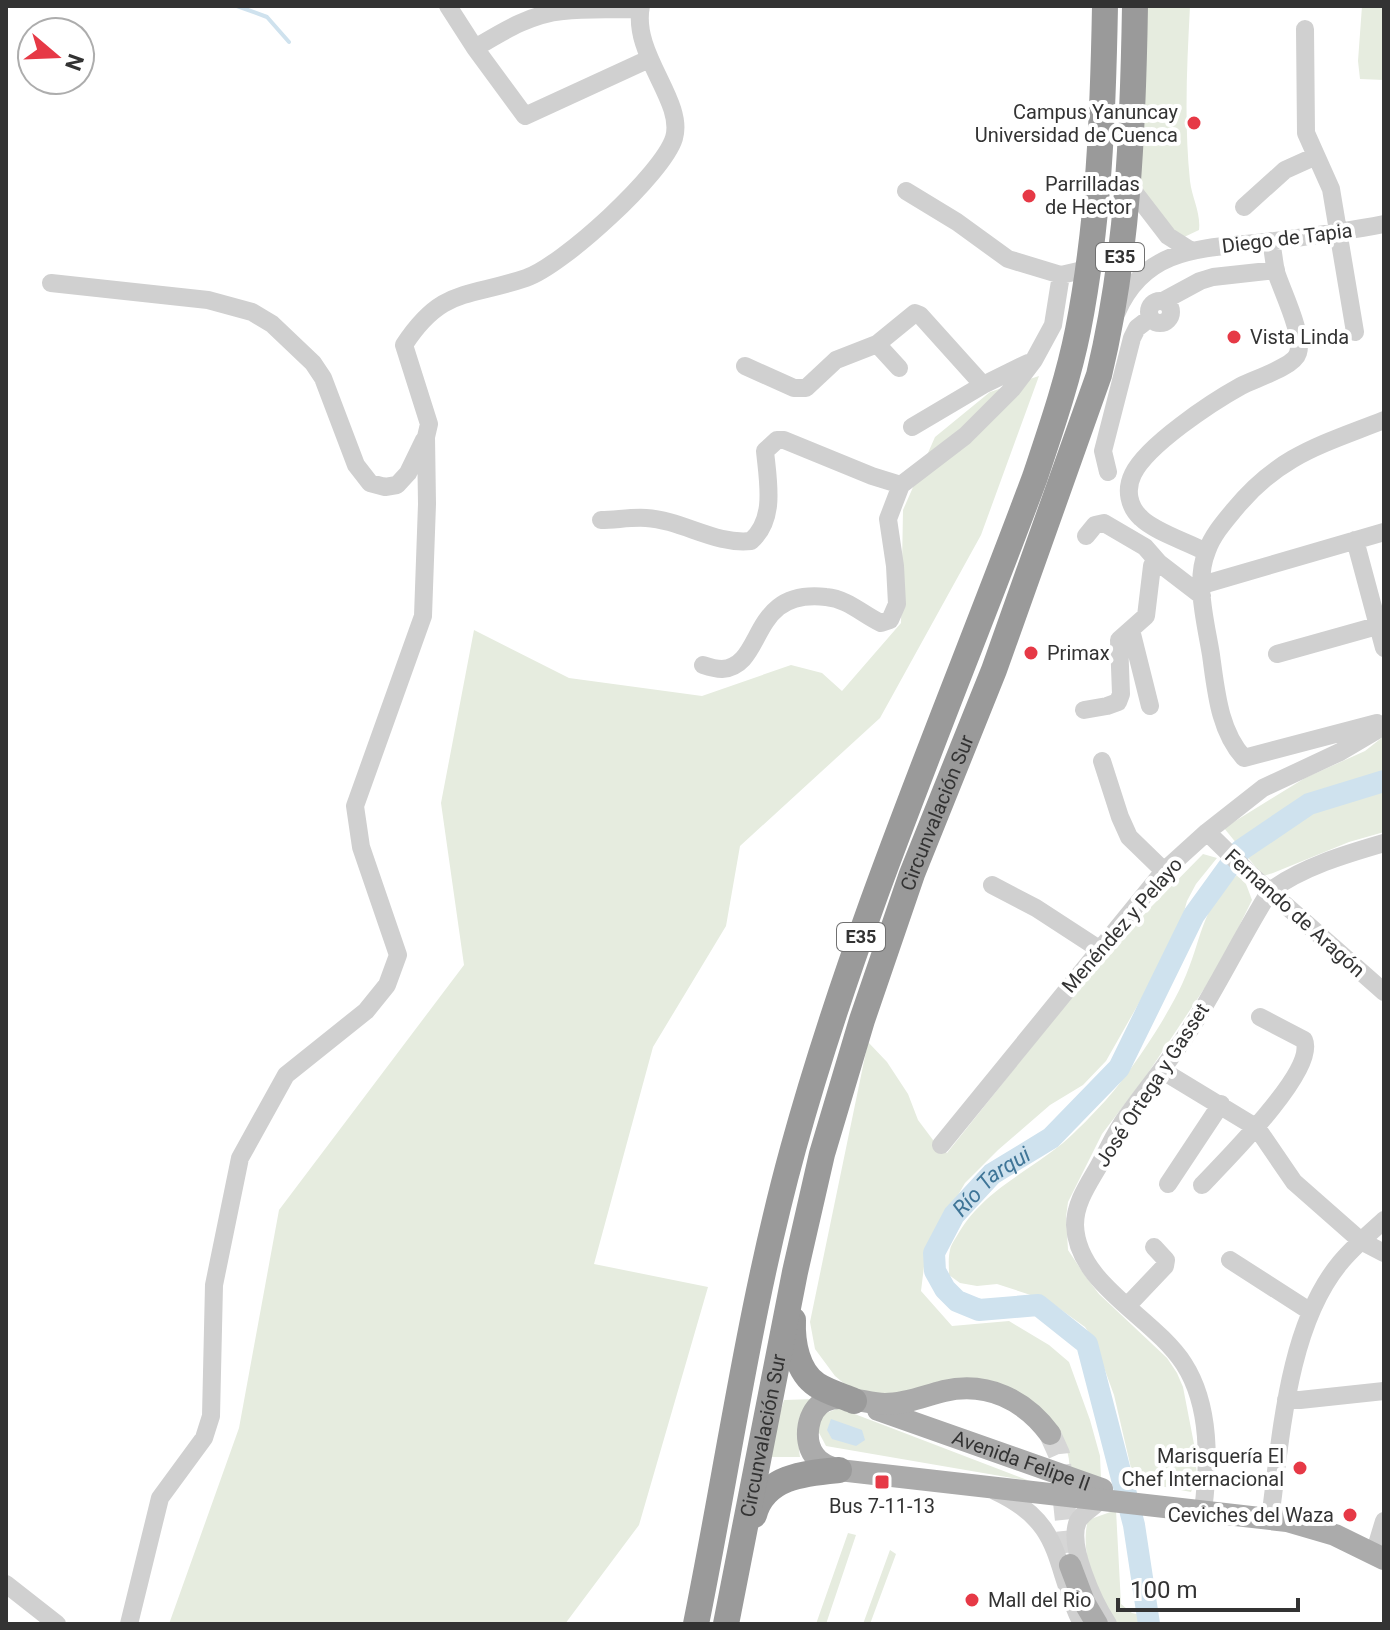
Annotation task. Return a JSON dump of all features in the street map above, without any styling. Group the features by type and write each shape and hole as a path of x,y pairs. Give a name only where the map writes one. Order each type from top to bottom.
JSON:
{"highway":[{"name":"Circunvalación Sur","path":"696,1624 753,1317 793,1149 834,1013 880,883 1035,477 1056,415 1078,331 1074,272 1097,197 1105,6"},
{"name":"Circunvalación Sur","path":"726,1624 795,1272 822,1154 862,1020 912,874 985,695 1089,411 1110,329 1128,184 1135,6"},
{"path":"795,1272 792,1343 806,1373 816,1384 854,1401"},
{"path":"739,1561 756,1508 767,1493 788,1478 839,1470"}],"main road":[{"path":"839,1470 824,1465 813,1454 809,1426 820,1403 832,1398 901,1404 946,1391 977,1389 997,1392 1026,1408 1050,1434"},
{"name":"Avenida Felipe II","path":"854,1401 1104,1496"},
{"name":"Avenida Felipe II","path":"839,1470 986,1487 1104,1496 1270,1519 1335,1535 1379,1556"},
{"path":"1070,1565 1084,1602 1097,1624"}],"street":[{"path":"448,6 525,116 649,59"},
{"path":"51,283 208,300 236,306 272,324 313,363 323,378 356,465 370,483 385,487 397,485 408,473 429,424 404,345 417,324 452,298 527,278 564,257 645,179 674,141 676,126 670,100 649,59 643,40 640,7 540,15 513,26 475,48"},
{"path":"1305,29 1306,133 1331,189 1355,332"},
{"path":"1244,207 1285,170 1316,156"},
{"path":"1128,184 1168,236 1190,250"},
{"path":"703,665 722,669 736,664 752,646 777,606 788,599 826,597 853,604 881,623 890,620 897,604 888,519 901,485 965,436 1012,389 1034,360 1053,325 1074,272 1008,259 957,222 906,191"},
{"name":"Diego de Tapia","path":"1110,329 1120,305 1138,280 1162,261 1190,250 1338,233 1384,224"},
{"path":"1206,552 1144,521 1131,507 1129,487 1133,473 1149,454 1196,413 1243,385 1293,361 1298,353 1299,341 1276,270 1271,241"},
{"path":"1108,472 1103,451 1132,338 1137,328 1150,318 1151,305 1213,277 1276,270"},
{"path":"745,366 794,388 806,388 836,360 877,344 915,313 983,385"},
{"path":"877,344 899,368"},
{"path":"912,427 983,385 1034,360"},
{"path":"1384,420 1294,457 1268,473 1224,522 1206,552 1202,590 1225,726 1234,747 1244,758 1365,725 1384,724"},
{"path":"129,1624 160,1498 204,1438 211,1416 214,1285 240,1158 286,1075 366,1011 387,985 398,955 361,847 355,806 423,616 426,437"},
{"path":"601,520 647,518 726,541 751,541 760,533 769,498 765,451 777,440 901,485"},
{"path":"1086,536 1095,525 1104,523 1145,547 1159,563 1202,590"},
{"path":"1202,590 1384,532"},
{"path":"1355,540 1384,648"},
{"path":"1084,710 1118,702 1121,694 1119,640 1146,616 1152,566 1159,563"},
{"path":"1277,654 1380,625"},
{"path":"1131,630 1150,706"},
{"name":"Menéndez y Pelayo","path":"941,1145 1164,871 1263,788 1340,752 1384,724"},
{"path":"1102,761 1129,837 1164,871"},
{"name":"Fernando de Aragón","path":"1210,835 1384,992"},
{"path":"1270,891 1285,880 1384,843"},
{"path":"992,885 1036,908 1099,949"},
{"name":"José Ortega y Gasset","path":"1198,1511 1207,1479 1200,1397 1186,1366 1164,1336 1096,1278 1080,1253 1075,1224 1079,1202 1126,1118 1163,1071 1193,1025 1270,891"},
{"path":"1202,1185 1257,1128 1299,1069 1307,1044 1304,1040 1260,1017"},
{"path":"1163,1071 1257,1128 1294,1182 1361,1241 1384,1253"},
{"path":"1168,1184 1221,1104"},
{"path":"1270,1519 1286,1400 1311,1312 1338,1265 1384,1220"},
{"path":"1128,1305 1165,1266 1166,1260 1154,1247"},
{"path":"1230,1260 1311,1312"},
{"path":"1286,1400 1384,1391"},
{"path":"986,1487 1021,1503 1037,1518 1051,1539 1082,1624"},
{"path":"1104,1496 1080,1517 1075,1529 1077,1550 1097,1608 1108,1624"},
{"path":"1379,1556 1384,1521"},
{"path":"6,1584 57,1624"}],"shaded area":[{"path":"1147,6 1190,6 1187,137 1190,181 1199,230 1182,238 1146,217 1140,182"},
{"path":"1362,6 1384,6 1384,80 1360,79 1358,61"},
{"path":"1039,376 981,535 880,718 740,846 726,926 653,1047 594,1264 708,1287 639,1525 565,1624 169,1624 239,1428 279,1210 464,965 441,803 474,630 569,678 702,696 791,665 822,673 842,691 901,623 903,510 935,437 990,392"},
{"path":"1384,736 1384,832 1349,842 1263,876 1224,828 1305,778 1365,751"},
{"path":"1203,854 1217,858 1196,884 1187,901 1177,936 1106,1061 1083,1085 1050,1105 965,1183 926,1250 921,1291 952,1326 1009,1321 1049,1345 1069,1362 1100,1456 1101,1479 1069,1468 1066,1448 1060,1438 1020,1396 900,1399 853,1391 835,1376 815,1349 810,1322 868,1042 887,1062 908,1094 918,1120 947,1153 1081,985"},
{"path":"1237,875 1246,884 1252,900 1220,965 1146,1076 1102,1134 1068,1202 1066,1217 1068,1250 1086,1277 1099,1294 1167,1358 1177,1373 1183,1387 1194,1444 1197,1476 1191,1492 1134,1481 1114,1395 1094,1340 1085,1327 1049,1301 997,1284 977,1286 960,1283 949,1275 949,1256 958,1234 980,1206 1069,1138 1126,1075 1176,996 1216,900"},
{"path":"815,1399 802,1427 800,1457 767,1457 784,1400"},
{"path":"839,1408 1030,1481 826,1446 817,1429 821,1415"},
{"path":"1116,1510 1121,1604 1132,1613 1155,1618 1158,1624 1118,1624 1097,1589 1086,1547 1088,1520"},
{"path":"848,1533 856,1535 826,1624 816,1624"},
{"path":"890,1550 896,1554 870,1624 863,1624"}],"water":[{"path":"831,1419 862,1430 865,1440 856,1446 832,1439 827,1430"}],"waterway":[{"path":"237,6 267,17 289,42"},
{"name":"Río Tarqui","path":"1149,1624 1134,1525 1087,1344 1038,1305 979,1310 957,1301 945,1289 935,1271 934,1253 954,1215 992,1174 1051,1138 1119,1068 1194,915 1241,850 1309,804 1384,781"}],"tunnel":[{"path":"1050,1434 1059,1454 1070,1559"}],"place":[{"name":"Campus Yanuncay Universidad de Cuenca","path":"1194,123"},
{"name":"Parrilladas de Hector","path":"1029,196"},
{"name":"Vista Linda","path":"1234,337"},
{"name":"Primax","path":"1031,653"},
{"name":"Marisquería El Chef Internacional","path":"1300,1468"},
{"name":"Bus 7-11-13","path":"882,1482"},
{"name":"Ceviches del Waza","path":"1350,1515"},
{"name":"Mall del Rio","path":"972,1600"}]}
